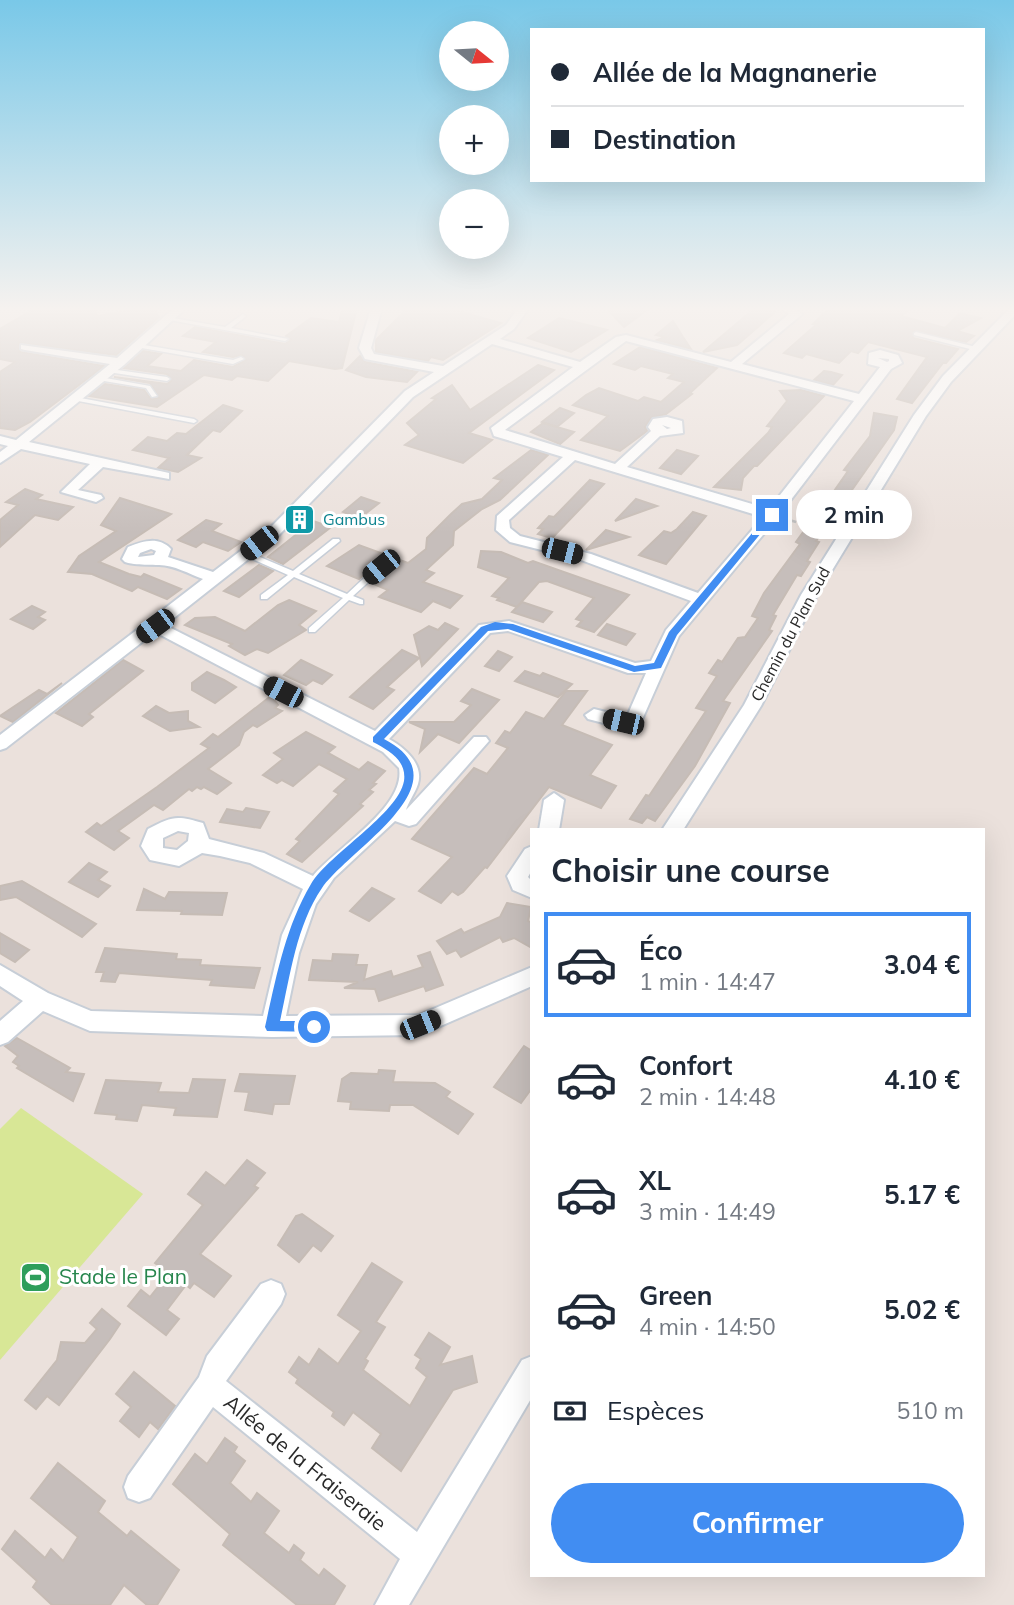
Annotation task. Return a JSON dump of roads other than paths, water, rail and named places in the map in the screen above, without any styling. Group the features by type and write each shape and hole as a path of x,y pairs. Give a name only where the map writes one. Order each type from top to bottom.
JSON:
{"street":[{"path":"0,459 95,383"},
{"path":"0,744 274,532 382,419 425,383"},
{"path":"557,383 497,428 499,433 772,515"},
{"path":"801,383 862,399"},
{"path":"594,716 623,722 635,718 672,634 772,515 874,383"},
{"name":"Chemin du Plan Sud","path":"673,828 751,706 809,594 845,535 933,397 946,383"},
{"path":"616,470 658,431"},
{"path":"0,440 164,476"},
{"path":"572,456 502,519 503,530 515,539 586,557 702,600"},
{"path":"96,498 68,492 100,462"},
{"path":"157,560 175,563 215,578"},
{"path":"377,740 485,629 495,625 509,626 634,669 657,666"},
{"path":"155,626 397,750 407,765 410,780 400,801 317,885 292,939 272,1027"},
{"path":"391,811 409,819 480,741"},
{"path":"549,828 554,800"},
{"path":"197,845 221,847 258,858 303,883 317,885"},
{"path":"530,857 517,876 520,884 530,889"},
{"path":"0,974 40,1000 90,1021 356,1028 420,1025 530,977"},
{"path":"0,1035 40,1000"},
{"name":"Allée de la Fraiseraie","path":"271,1294 217,1366 210,1386 421,1556"},
{"path":"391,1605 530,1373"},
{"path":"139,1487 210,1386"}],"lane":[{"path":"142,383 155,397"},
{"path":"75,399 194,421"},
{"path":"264,597 337,541"},
{"path":"245,554 360,602"},
{"path":"312,630 346,596 381,567"}],"place":[{"name":"Gambus","path":"300,519"},
{"name":"Stade le Plan","path":"36,1277"}]}
